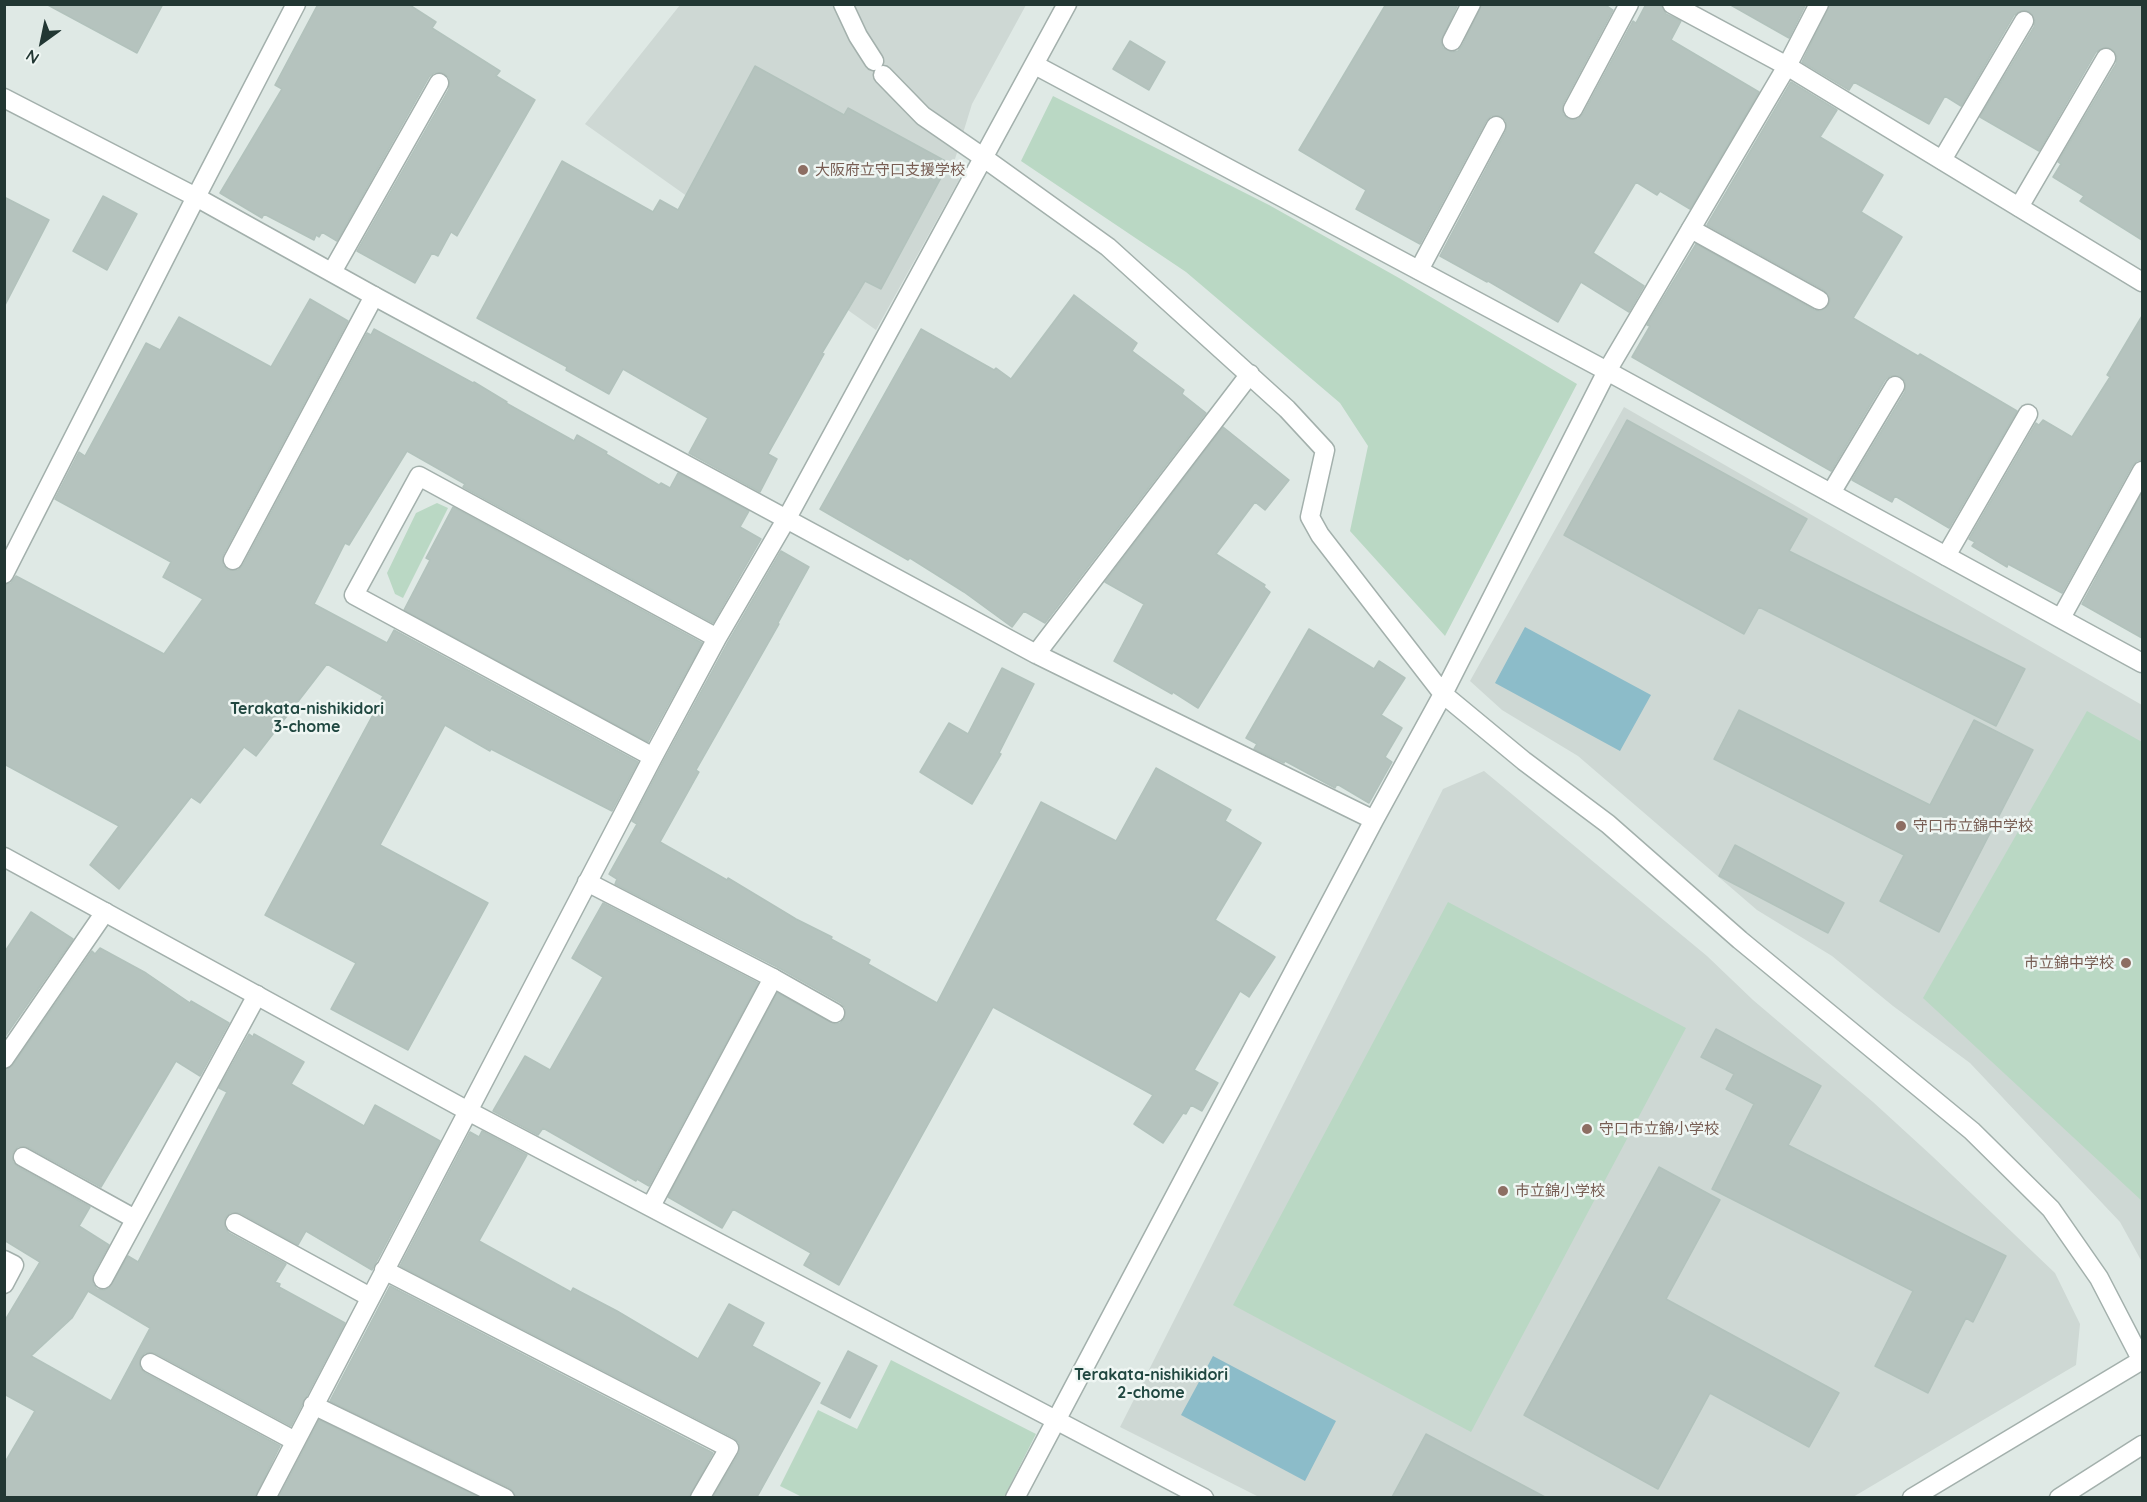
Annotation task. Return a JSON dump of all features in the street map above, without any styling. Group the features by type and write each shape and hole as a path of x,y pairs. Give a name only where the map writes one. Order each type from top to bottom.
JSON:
{"street":[{"path":"4,574 296,4"},
{"path":"843,4 858,36 878,68 922,116 1108,248 1250,374 1325,450 1310,517 1320,534 1443,694 1524,761 1608,824 1740,940 1972,1131 2051,1209 2099,1278 2142,1361 1912,1497"},
{"path":"266,1497 653,757 717,638 788,518 1067,4"},
{"path":"1452,41 1471,4"},
{"path":"1573,109 1629,4"},
{"path":"1672,4 1691,9 2142,282"},
{"path":"1015,1497 1443,694 1608,371 1787,66 1819,4"},
{"path":"1942,160 2024,21"},
{"path":"2019,207 2106,58"},
{"path":"1035,65 1608,371 2142,663"},
{"path":"332,272 439,83"},
{"path":"4,98 196,197 374,296 1036,654 1374,820"},
{"path":"1419,270 1496,126"},
{"path":"1691,229 1819,300"},
{"path":"233,560 374,296"},
{"path":"1036,654 1250,374"},
{"path":"1831,493 1895,386"},
{"path":"1946,556 2028,414"},
{"path":"2061,618 2142,471"},
{"path":"653,757 354,595 419,476 717,638"},
{"path":"4,857 468,1111 1204,1497"},
{"path":"587,882 835,1013"},
{"path":"4,1059 105,912"},
{"path":"651,1206 772,978"},
{"path":"103,1279 257,995"},
{"path":"23,1157 135,1219"},
{"path":"235,1223 370,1297"},
{"path":"4,1260 14,1265 4,1284"},
{"path":"384,1270 729,1448 700,1497"},
{"path":"150,1363 295,1441"},
{"path":"313,1405 505,1497"},
{"path":"2059,1497 2140,1449"}],"shaded area":[{"name":"大阪府立守口支援学校","path":"680,5 1026,5 972,104 955,159 959,180 876,330 585,124"},
{"name":"守口市立錦中学校","path":"1624,407 2142,705 2142,1262 2120,1222 1970,1063 1893,1006 1832,956 1757,910 1578,756 1502,710 1470,681"},
{"name":"守口市立錦小学校","path":"1484,771 1707,956 1753,1000 1873,1102 2055,1273 2080,1324 2076,1365 1853,1497 1259,1497 1120,1427 1443,789"}],"green space":[{"path":"1053,96 1269,205 1399,278 1577,384 1445,636 1350,531 1368,446 1340,403 1186,272 1021,161"},
{"path":"437,503 448,508 403,598 395,594 387,573 416,513"},
{"path":"2087,711 2142,742 2142,1201 1923,998"},
{"path":"1448,902 1686,1028 1471,1432 1233,1305"},
{"path":"891,1360 1036,1434 1004,1497 802,1497 780,1486 818,1410 857,1429"}],"water":[{"path":"1525,627 1651,695 1620,751 1495,683"},
{"path":"1213,1356 1336,1421 1305,1481 1181,1415"}],"building":[{"path":"46,4 163,4 137,53"},
{"path":"318,4 408,4 436,22 432,28 500,71 496,76 535,100 457,236 451,232 438,256 432,253 415,283 357,251 449,89 449,78 444,73 434,73 429,77 337,241 322,232 319,237 316,235 314,240 264,214 262,218 220,193 282,89 275,85"},
{"path":"1386,4 1458,4 1441,41 1443,48 1452,52 1458,51 1462,46 1482,4 1604,4 1613,10 1563,104 1563,114 1568,119 1578,119 1583,114 1633,21 1636,23 1646,4 1661,4 1666,14 1681,21 1671,40 1759,92 1690,209 1660,191 1657,195 1636,182 1593,253 1644,286 1629,312 1581,282 1558,322 1440,256 1506,131 1506,121 1501,116 1491,116 1486,121 1420,244 1356,209 1366,190 1299,150"},
{"path":"1729,4 1806,4 1789,38"},
{"path":"1830,4 2142,4 2142,240 2080,201 2084,196 2053,177 2061,164 2058,162 2116,64 2117,57 2112,49 2105,47 2096,52 2039,151 1980,117 2034,27 2035,21 2030,12 2024,10 2014,15 1961,106 1945,96 1929,124 1854,82 1849,90 1802,62"},
{"path":"1130,41 1165,62 1149,90 1113,69"},
{"path":"755,66 844,115 848,108 949,163 881,289 865,281 822,353 824,354 768,454 777,459 760,492 689,453 708,418 623,369 609,394 566,370 567,367 477,318 562,161 653,212 660,200 678,210"},
{"path":"1791,82 1837,110 1820,137 1883,175 1861,212 1902,237 1853,318 2017,411 1949,528 1895,496 1892,502 1852,480 1905,392 1905,381 1900,376 1890,376 1885,380 1831,471 1632,357 1650,326 1647,325 1696,244 1814,310 1820,311 1828,306 1830,299 1824,290 1707,225"},
{"path":"103,196 137,214 107,270 73,251"},
{"path":"4,197 49,220 4,307"},
{"path":"1074,295 1137,343 1132,351 1184,390 1182,394 1206,413 1045,623 1024,611 1012,627 964,592 910,558 908,560 820,509 921,329 994,370 996,368 1011,379"},
{"path":"310,299 348,321 223,555 223,565 228,570 238,570 243,565 367,333 371,335 374,329 474,382 506,403 574,441 577,435 659,485 661,483 670,488 678,473 749,511 740,527 761,539 713,623 463,487 465,484 407,451 349,545 345,543 314,604 387,643 394,630 638,762 612,811 491,749 490,751 445,725 380,845 488,903 408,1050 331,1009 356,963 265,915 383,696 327,664 256,756 244,747 200,803 191,797 119,889 90,865 119,826 4,764 4,585 11,583 16,576 164,654 203,599 163,577 171,562 55,499 79,452 85,456 146,343 160,350 179,317 271,367"},
{"path":"2142,316 2142,460 2132,466 2062,593 2008,564 2007,567 1972,546 1975,542 1969,539 2036,423 2039,425 2043,420 2072,437 2110,377 2107,375"},
{"path":"1627,420 1807,519 1789,551 2025,669 1996,726 1759,607 1744,634 1564,535"},
{"path":"1223,427 1289,480 1265,510 1255,502 1216,554 1265,585 1264,587 1270,592 1198,708 1114,661 1144,604 1105,582"},
{"path":"2142,493 2142,638 2082,604"},
{"path":"453,507 702,643 648,742 404,610 430,560 426,558"},
{"path":"781,551 809,567 696,770 699,772 660,842 832,937 831,939 870,960 868,964 937,1003 1041,802 1116,841 1156,768 1231,810 1225,821 1261,843 1215,920 1275,957 1249,997 1240,991 1194,1070 1218,1083 1202,1111 1191,1105 1163,1143 1134,1124 1153,1095 993,1007 839,1285 804,1265 811,1253 733,1209 722,1228 668,1197 777,993 835,1024 844,1019 845,1008 841,1003 779,968 615,884 617,879 609,874 637,824 632,821 663,762"},
{"path":"1309,629 1374,669 1379,661 1405,678 1381,715 1402,728 1385,757 1392,762 1369,803 1337,784 1335,788 1285,761 1284,763 1254,749 1257,744 1246,738"},
{"path":"1002,668 1034,684 999,753 1001,754 972,804 920,772 949,723 968,734"},
{"path":"1739,710 1930,805 1974,720 2033,750 1939,932 1880,901 1904,855 1714,759"},
{"path":"1735,845 1844,903 1828,933 1719,876"},
{"path":"603,903 758,983 649,1186 637,1179 636,1181 543,1128 538,1135 493,1111 525,1056 550,1070 603,977 572,958"},
{"path":"31,912 73,939 4,1038 4,953"},
{"path":"100,948 146,973 190,1003 191,1001 229,1023 200,1076 176,1061 101,1187 28,1147 18,1147 13,1152 13,1162 18,1167 90,1207 79,1226 109,1245 93,1274 93,1284 97,1289 109,1288 128,1256 138,1262 227,1092 219,1088 249,1034 253,1037 254,1034 304,1062 291,1084 364,1126 375,1105 440,1141 372,1270 306,1231 298,1245 240,1213 230,1213 225,1218 225,1228 229,1233 286,1264 275,1282 280,1284 279,1287 345,1323 291,1426 155,1353 145,1353 140,1358 140,1368 145,1373 280,1446 255,1497 4,1497 4,1464 35,1411 4,1394 4,1322 40,1262 4,1240 4,1070 13,1065 92,951 95,954","holes":["88,1291 150,1328 111,1401 31,1356 72,1318"]},
{"path":"1716,1029 1821,1086 1788,1145 2006,1256 1973,1322 1966,1318 1928,1393 1875,1366 1913,1291 1712,1189 1754,1104 1726,1089 1734,1074 1701,1057"},
{"path":"482,1131 527,1155 479,1241 571,1292 573,1288 617,1311 698,1359 729,1304 764,1323 752,1346 820,1383 757,1497 713,1497 739,1453 739,1443 734,1438 400,1266 470,1132 479,1137"},
{"path":"1659,1167 1720,1200 1666,1299 1839,1393 1809,1447 1710,1393 1658,1489 1524,1415"},
{"path":"390,1286 713,1453 689,1497 517,1497 510,1488 330,1401"},
{"path":"848,1351 877,1366 850,1418 821,1403"},
{"path":"319,1420 478,1497 279,1497"},
{"path":"1426,1434 1545,1497 1392,1497"}],"place":[{"name":"大阪府立守口支援学校","path":"803,170"},
{"name":"守口市立錦中学校","path":"1901,826"},
{"name":"市立錦中学校","path":"2126,963"},
{"name":"守口市立錦小学校","path":"1587,1129"},
{"name":"市立錦小学校","path":"1503,1191"}],"district":[{"name":"Terakata-nishikidori 3-chome","path":"307,718"},
{"name":"Terakata-nishikidori 2-chome","path":"1151,1384"}]}
